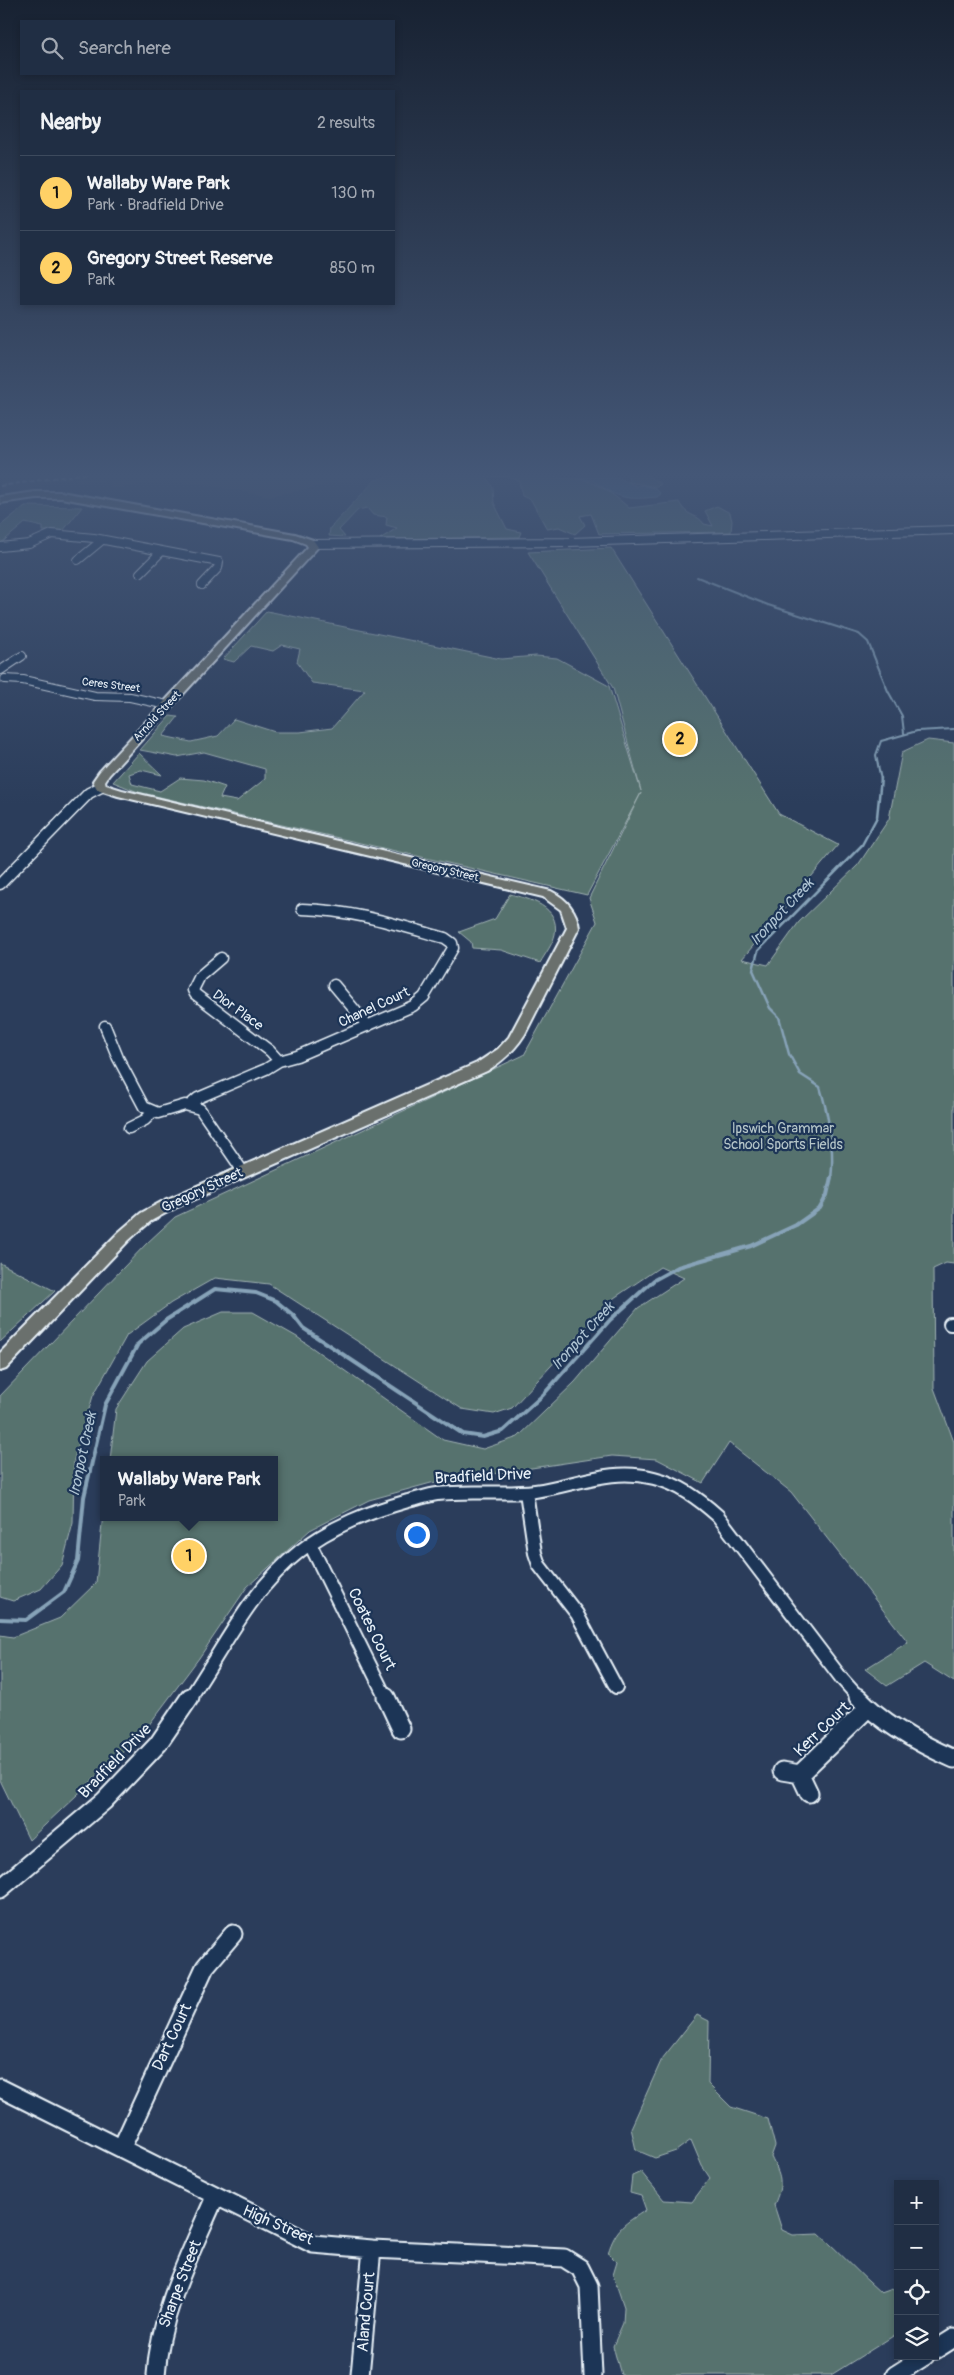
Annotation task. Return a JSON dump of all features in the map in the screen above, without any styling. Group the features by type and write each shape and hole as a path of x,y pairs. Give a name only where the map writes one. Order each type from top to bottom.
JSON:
{"main road":[{"name":"Arnold Street","path":"101,786 99,782 104,773 280,584"},
{"name":"Gregory Street","path":"0,1364 135,1226 158,1210 242,1170 482,1067 506,1051 520,1033 567,939 567,922 560,910 550,900 526,890 118,793 101,786"}],"street":[{"path":"1,670 22,656"},
{"path":"5,678 15,662"},
{"name":"Ceres Street","path":"1,670 5,678 23,680 95,696 130,697 167,705"},
{"name":"Arnold Street","path":"0,884 89,793 101,786"},
{"name":"Chanel Court","path":"153,1112 163,1112 190,1105 198,1098 279,1061 298,1056 408,1009 421,1000 453,948 452,943 445,938 373,918 322,908 302,908"},
{"name":"Dior Place","path":"221,958 196,980 193,990 194,994 270,1051 279,1061"},
{"path":"334,985 368,1026"},
{"path":"105,1026 118,1058 144,1107 153,1112 146,1120 129,1128"},
{"path":"190,1105 200,1109 242,1170"},
{"name":"Bradfield Drive","path":"0,1889 104,1801 158,1744 203,1679 237,1623 272,1575 332,1529 375,1510 436,1494 526,1492 554,1488 601,1475 627,1474 654,1478 698,1498 718,1516 842,1679 868,1708 920,1744 954,1759"},
{"path":"526,1492 535,1553 540,1564 577,1614 616,1686"},
{"name":"Coates Court","path":"310,1544 401,1729"},
{"name":"Kerr Court","path":"800,1774 868,1708"},
{"name":"Kerr Court","path":"782,1771 800,1774"},
{"name":"Kerr Court","path":"800,1774 809,1793"},
{"name":"Dart Court","path":"122,2148 204,1967 233,1934"},
{"name":"High Street","path":"0,2088 122,2148 215,2197 313,2244 372,2249 564,2258 580,2268 589,2286 593,2375"},
{"name":"Sharpe Street","path":"156,2375 156,2358 165,2316 215,2197"},
{"name":"Aland Court","path":"360,2375 372,2249"},
{"path":"939,2347 954,2338"},
{"path":"895,2375 919,2360"}],"green space":[{"name":"Ipswich Grammar School Sports Fields","path":"548,584 634,584 779,814 838,845 742,959 768,965 799,922 858,865 889,819 902,752 928,740 954,743 954,1264 946,1263 933,1269 934,1388 954,1442 954,1682 924,1663 887,1686 865,1669 908,1642 791,1492 729,1443 703,1483 657,1459 612,1456 431,1483 369,1500 310,1530 247,1587 199,1658 142,1734 29,1840 0,1780 0,1635 13,1637 60,1618 96,1583 102,1521 278,1521 278,1456 110,1456 116,1409 147,1361 183,1329 223,1312 253,1312 297,1337 443,1440 483,1449 518,1437 575,1382 638,1308 684,1278 660,1267 614,1298 512,1408 494,1414 462,1409 269,1284 215,1278 171,1303 127,1335 93,1396 74,1460 73,1523 62,1565 41,1589 13,1601 0,1597 0,1396 147,1243 175,1217 524,1055 597,922 589,898 641,793 587,895 138,792 113,782 139,753 162,775 141,770 129,774 132,784 160,791 180,778 204,780 225,787 220,798 237,801 265,779 265,769 204,752 177,757 140,750 170,716 178,717 163,736 191,742 218,736 234,719 275,732 300,732 332,728 365,690 312,683 297,662 300,649 282,645 273,651 251,646 234,662 223,659 267,611 501,659 536,656 557,658 609,686 641,791 613,688"},
{"path":"510,894 542,905 553,917 555,924 554,938 540,963 501,950 472,948 471,942 459,932 495,919"},
{"path":"0,1263 55,1291 0,1342"},
{"path":"697,2015 709,2021 708,2084 731,2107 768,2119 775,2146 771,2157 780,2180 779,2191 774,2205 782,2230 793,2235 819,2234 881,2293 894,2288 894,2336 831,2375 621,2375 613,2346 623,2323 624,2307 613,2275 617,2262 608,2253 614,2238 622,2227 646,2210 641,2196 630,2193 632,2176 641,2172 664,2200 692,2202 710,2178 702,2166 691,2140 676,2151 655,2158 636,2150 631,2128 662,2059"}],"waterway":[{"path":"714,584 768,605 859,634 868,642 888,691 902,716 904,733"},
{"name":"Ironpot Creek","path":"881,779 876,755 881,741 917,731 954,729"},
{"name":"Ironpot Creek","path":"831,1179 832,1155 830,1132 820,1087 800,1074 789,1054 779,1017 770,1008 753,970 758,951 862,845 877,817 881,779"},
{"name":"Ironpot Creek","path":"0,1619 26,1620 64,1592 78,1561 84,1497 105,1405 138,1344 166,1320 215,1289 256,1293 276,1301 293,1315 303,1328 463,1434 483,1437 503,1431 543,1395 610,1320 654,1280 678,1267 751,1246 796,1225 820,1208 827,1195 831,1177"}],"place":[{"name":"Gregory Street Reserve","path":"680,739"},
{"name":"Wallaby Ware Park","path":"189,1556"}]}
